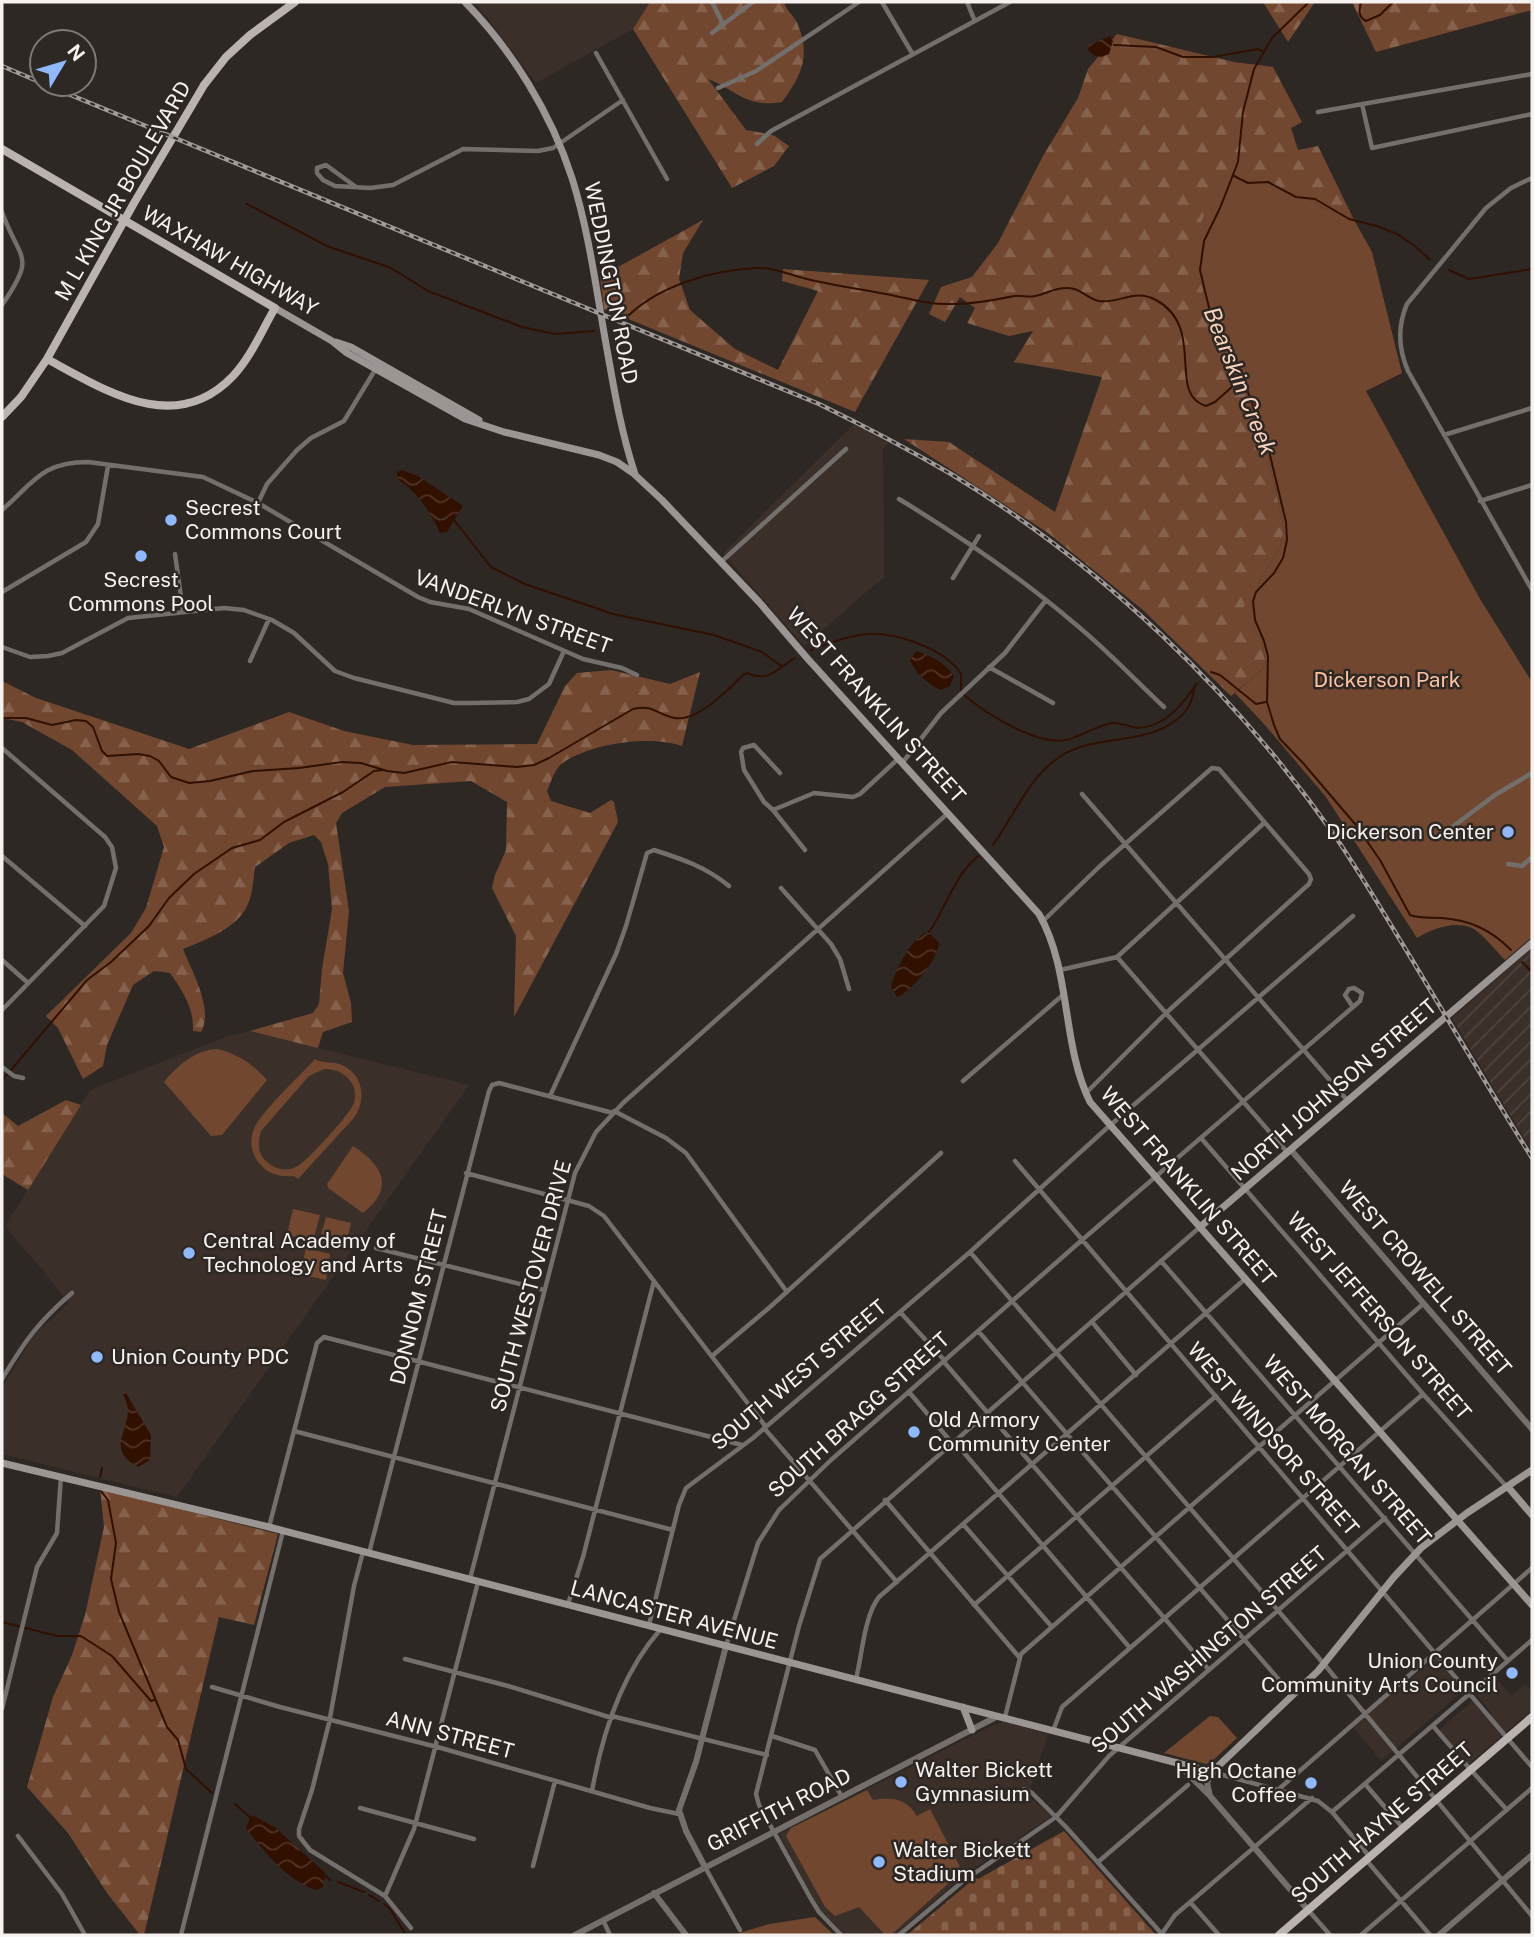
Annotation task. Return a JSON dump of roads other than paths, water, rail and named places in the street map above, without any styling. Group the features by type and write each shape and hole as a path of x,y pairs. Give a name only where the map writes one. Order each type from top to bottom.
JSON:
{"main road":[{"name":"M L KING JR BOULEVARD","path":"2,418 21,397 47,359 204,85 226,57 250,35 296,2"},
{"name":"WEDDINGTON ROAD","path":"465,2 515,65 559,143 581,212 620,422 635,475"},
{"name":"WAXHAW HIGHWAY","path":"2,149 332,341 375,370 453,413 504,432 599,455 617,462 635,475"},
{"path":"47,359 125,399 151,405 181,404 215,390 232,377 253,348 275,308"},
{"name":"WAXHAW HIGHWAY","path":"332,341 351,347 485,425"},
{"path":"375,370 378,368 399,374"},
{"name":"WEST FRANKLIN STREET","path":"635,475 663,499 722,562 1025,897 1043,921 1054,946 1080,1079 1090,1102 1532,1605"},
{"name":"NORTH JOHNSON STREET","path":"1200,1227 1532,943"},
{"name":"LANCASTER AVENUE","path":"2,1463 269,1527 1212,1772"},
{"path":"1212,1772 1324,1664 1416,1554 1458,1519 1532,1470"},
{"name":"WEST JEFFERSON STREET","path":"1508,1487 1532,1515"},
{"path":"963,1707 972,1730"},
{"name":"SOUTH HAYNE STREET","path":"1279,1935 1532,1717"}],"street":[{"path":"712,2 723,24"},
{"path":"712,33 753,2"},
{"path":"718,88 756,71 859,2"},
{"path":"882,2 912,53"},
{"path":"967,2 974,19"},
{"path":"757,144 771,131 974,19 1010,2"},
{"path":"596,53 667,178"},
{"path":"1318,112 1532,74"},
{"path":"356,187 326,165 317,168 319,177 329,185 356,187 370,188 393,185 463,149 538,151 553,148 623,100"},
{"path":"1362,103 1372,148 1532,114"},
{"path":"1532,178 1511,188 1486,208 1433,271 1404,313 1399,333 1403,361 1480,501 1530,580 1532,590"},
{"path":"2,212 22,255 23,267 19,280 2,305"},
{"path":"2,232 8,229"},
{"path":"258,503 267,484 297,450 312,438 344,421 375,370"},
{"path":"1444,435 1532,408"},
{"path":"722,562 846,449"},
{"name":"VANDERLYN STREET","path":"2,510 41,474 54,466 69,462 203,477 258,503 418,597 430,602 469,609 583,659 622,668 637,676"},
{"path":"2,592 86,542 98,524 108,466"},
{"path":"1480,501 1532,485"},
{"path":"899,499 973,546 1046,600 1164,707"},
{"path":"953,578 979,536"},
{"path":"175,554 183,611"},
{"path":"773,810 814,793 853,797 860,794 901,761 941,713 1005,653 1046,600"},
{"path":"2,648 30,657 48,656 62,653 128,618 224,608 244,610 270,619 294,633 335,671 454,703 517,702 529,699 549,684 564,651"},
{"path":"250,661 270,619"},
{"path":"989,667 1053,703"},
{"path":"780,773 754,745 743,748 741,752 744,770 764,802 804,850"},
{"path":"2,748 105,837 112,847 116,868 104,906 2,1010"},
{"path":"1043,921 1212,768 1219,769 1311,879 1309,884 1166,1013 1086,1094"},
{"path":"1443,834 1495,795 1532,773"},
{"path":"1082,794 1348,1102"},
{"name":"SOUTH WESTOVER DRIVE","path":"385,1896 415,1823 436,1747 456,1673 495,1484 519,1387 575,1173 591,1142 613,1112 949,813"},
{"path":"1060,970 1117,957 1264,823"},
{"path":"729,886 712,872 654,850 647,853 616,954 550,1096 613,1112 666,1138 686,1153 787,1292"},
{"path":"2,856 85,926"},
{"path":"1508,864 1522,866 1532,857"},
{"path":"781,888 819,930 840,959 849,989"},
{"name":"SOUTH WEST STREET","path":"649,1627 684,1490 765,1427 970,1252 1038,1189 1353,916"},
{"name":"WEST CROWELL STREET","path":"1117,957 1532,1429"},
{"path":"2,960 27,982"},
{"path":"963,1081 1064,993"},
{"name":"SOUTH BRAGG STREET","path":"678,1814 758,1543 779,1510 810,1479 1082,1240 1353,1007"},
{"path":"2,1067 14,1076 23,1078"},
{"name":"DONNOM STREET","path":"385,1896 307,1847 300,1839 299,1829 330,1720 354,1586 394,1458 486,1099 492,1085 499,1083 550,1096"},
{"name":"WEST JEFFERSON STREET","path":"1201,1138 1423,1394 1508,1487"},
{"path":"712,1356 942,1153"},
{"name":"WEST WINDSOR STREET","path":"1014,1161 1532,1766"},
{"path":"466,1173 589,1206 604,1216 765,1427 897,1582"},
{"name":"NORTH JOHNSON STREET","path":"842,1935 819,1912 756,1794 820,1559 852,1528 1200,1227"},
{"path":"376,1248 544,1290"},
{"path":"970,1252 1324,1664 1532,1916"},
{"name":"WEST MORGAN STREET","path":"1161,1261 1508,1661"},
{"path":"856,1680 875,1603 930,1552 1245,1279"},
{"path":"568,1605 654,1280"},
{"path":"2,1378 29,1335 72,1293"},
{"path":"1002,1717 1019,1657 1423,1304"},
{"path":"900,1312 1209,1670"},
{"path":"1092,1322 1136,1375"},
{"path":"979,1332 1293,1696"},
{"path":"269,1527 320,1338 743,1445"},
{"path":"909,1392 1130,1648"},
{"path":"1053,1731 1062,1707 1423,1394"},
{"path":"974,1605 1216,1396"},
{"path":"294,1431 673,1530"},
{"path":"2,1709 37,1567 57,1533 61,1476"},
{"path":"885,1500 1019,1657"},
{"name":"SOUTH WASHINGTON STREET","path":"899,1935 962,1882 1056,1817 1109,1756 1385,1518"},
{"path":"963,1524 1052,1627"},
{"path":"181,1935 283,1531"},
{"path":"1279,1789 1532,1568"},
{"path":"592,1791 612,1717 636,1661 660,1630"},
{"path":"1332,1812 1532,1640"},
{"path":"405,1659 612,1717 767,1755"},
{"name":"ANN STREET","path":"212,1687 678,1814"},
{"name":"GRIFFITH ROAD","path":"575,1935 774,1831 1002,1717"},
{"path":"1433,1726 1452,1748"},
{"path":"772,1736 815,1750 842,1797"},
{"path":"1462,1760 1507,1810"},
{"path":"1175,1761 1210,1796 1330,1935"},
{"path":"1210,1796 1207,1783 1212,1772"},
{"name":"LANCASTER AVENUE","path":"1212,1772 1312,1798 1323,1804 1430,1935"},
{"path":"533,1866 555,1781"},
{"path":"1365,1784 1403,1828"},
{"path":"1098,1863 1188,1786"},
{"path":"1361,1935 1532,1788"},
{"path":"1024,1789 1056,1817 1161,1934 1170,1920 1312,1798"},
{"path":"360,1808 474,1839"},
{"path":"678,1814 740,1930"},
{"path":"18,1836 62,1894 85,1935"},
{"path":"1441,1935 1532,1855"},
{"path":"654,1893 686,1935"},
{"path":"385,1896 411,1928"},
{"path":"1190,1902 1219,1935"},
{"path":"603,1920 610,1935"}],"water":[{"path":"1110,36 1113,41 1109,54 1101,57 1088,50 1089,45"},
{"path":"402,470 418,476 463,506 447,532 440,533 422,503 397,479 397,472"},
{"path":"916,651 947,667 954,676 950,686 941,690 918,673 910,660"},
{"path":"929,932 939,943 938,949 916,982 897,997 891,987 896,972 911,946 923,934"},
{"path":"126,1393 151,1435 150,1460 138,1467 127,1459 122,1451 121,1443 127,1416 123,1395"},
{"path":"254,1816 276,1828 322,1870 325,1874 323,1887 317,1890 307,1887 268,1856 246,1828 250,1817"}],"waterway":[{"name":"Bearskin Creek","path":"1309,2 1272,38 1254,69 1243,112 1238,162 1204,241 1200,270 1210,312 1239,367 1269,451 1286,522 1287,540 1283,558 1274,573 1256,592 1253,601 1255,620 1268,656 1267,702 1280,739 1355,824 1380,860 1410,915 1452,919 1471,924 1496,937 1511,950"},
{"name":"Bearskin Creek","path":"1361,2 1360,13 1366,21 1380,15 1393,2"},
{"path":"1114,45 1156,47 1183,57 1213,57 1258,49 1262,51"},
{"path":"1234,176 1248,183 1268,182 1296,197 1315,199 1349,219 1397,234 1430,260"},
{"path":"247,204 327,246 391,268 428,291 522,327 555,334 594,331"},
{"path":"629,315 656,295 688,281 723,272 756,268 942,304 976,303 1014,296 1033,297 1066,288 1075,289 1099,301 1141,296 1156,300 1171,312 1180,327 1188,388 1194,399 1206,406 1215,402 1233,386 1245,387"},
{"path":"1449,270 1469,279 1532,269"},
{"path":"454,520 491,567 525,584 613,614 714,635 762,652 781,666"},
{"path":"811,650 862,635 880,634 906,639 933,650 954,665 961,674 961,690"},
{"path":"2,718 26,718 52,725 76,720 86,721 93,727 102,751 107,756 150,756 159,761 171,777 189,783 253,771 342,762 361,763 404,773 452,762 517,767 534,765 549,758 633,709 651,709 675,718 693,715 712,703 743,675 747,673 767,676 795,658"},
{"path":"1211,672 1220,675 1256,704 1266,702"},
{"path":"964,695 998,719 1027,733 1054,741 1066,740 1112,723 1139,728 1157,723 1173,713 1197,683"},
{"path":"993,845 1031,785 1050,764 1061,756 1091,744 1157,731 1185,712 1195,687"},
{"path":"11,1070 87,980 111,962 149,926 169,898 194,874 232,848 260,840 284,822 343,792 374,771 383,770"},
{"path":"929,932 957,882 978,856"},
{"name":"Bearskin Creek","path":"1522,962 1532,972"},
{"path":"2,1080 7,1074"},
{"path":"100,1477 102,1468"},
{"path":"101,1491 108,1500 116,1543 111,1579 119,1612 167,1727 178,1740 186,1769 212,1793"},
{"path":"2,1622 57,1636 81,1636 112,1656 151,1701 154,1700"},
{"path":"235,1804 252,1819"},
{"path":"323,1873 330,1880"},
{"path":"338,1882 364,1892"},
{"path":"369,1895 379,1901"},
{"path":"384,1904 406,1935"}],"railway":[{"path":"2,66 28,77"},
{"path":"78,98 819,404 951,474 1007,510 1060,549 1162,635 1254,731 1296,783 1355,866 1532,1158"}],"place":[{"name":"Secrest Commons Court","path":"171,520"},
{"name":"Secrest Commons Pool","path":"141,556"},
{"name":"Dickerson Center","path":"1508,832"},
{"name":"Central Academy of Technology and Arts","path":"189,1253"},
{"name":"Union County PDC","path":"97,1357"},
{"name":"Old Armory Community Center","path":"914,1432"},
{"name":"Union County Community Arts Council","path":"1512,1673"},
{"name":"Walter Bickett Gymnasium","path":"901,1782"},
{"name":"High Octane Coffee","path":"1311,1783"},
{"name":"Walter Bickett Stadium","path":"879,1862"}],"park label":[{"name":"Dickerson Park","path":"1387,680"}]}
